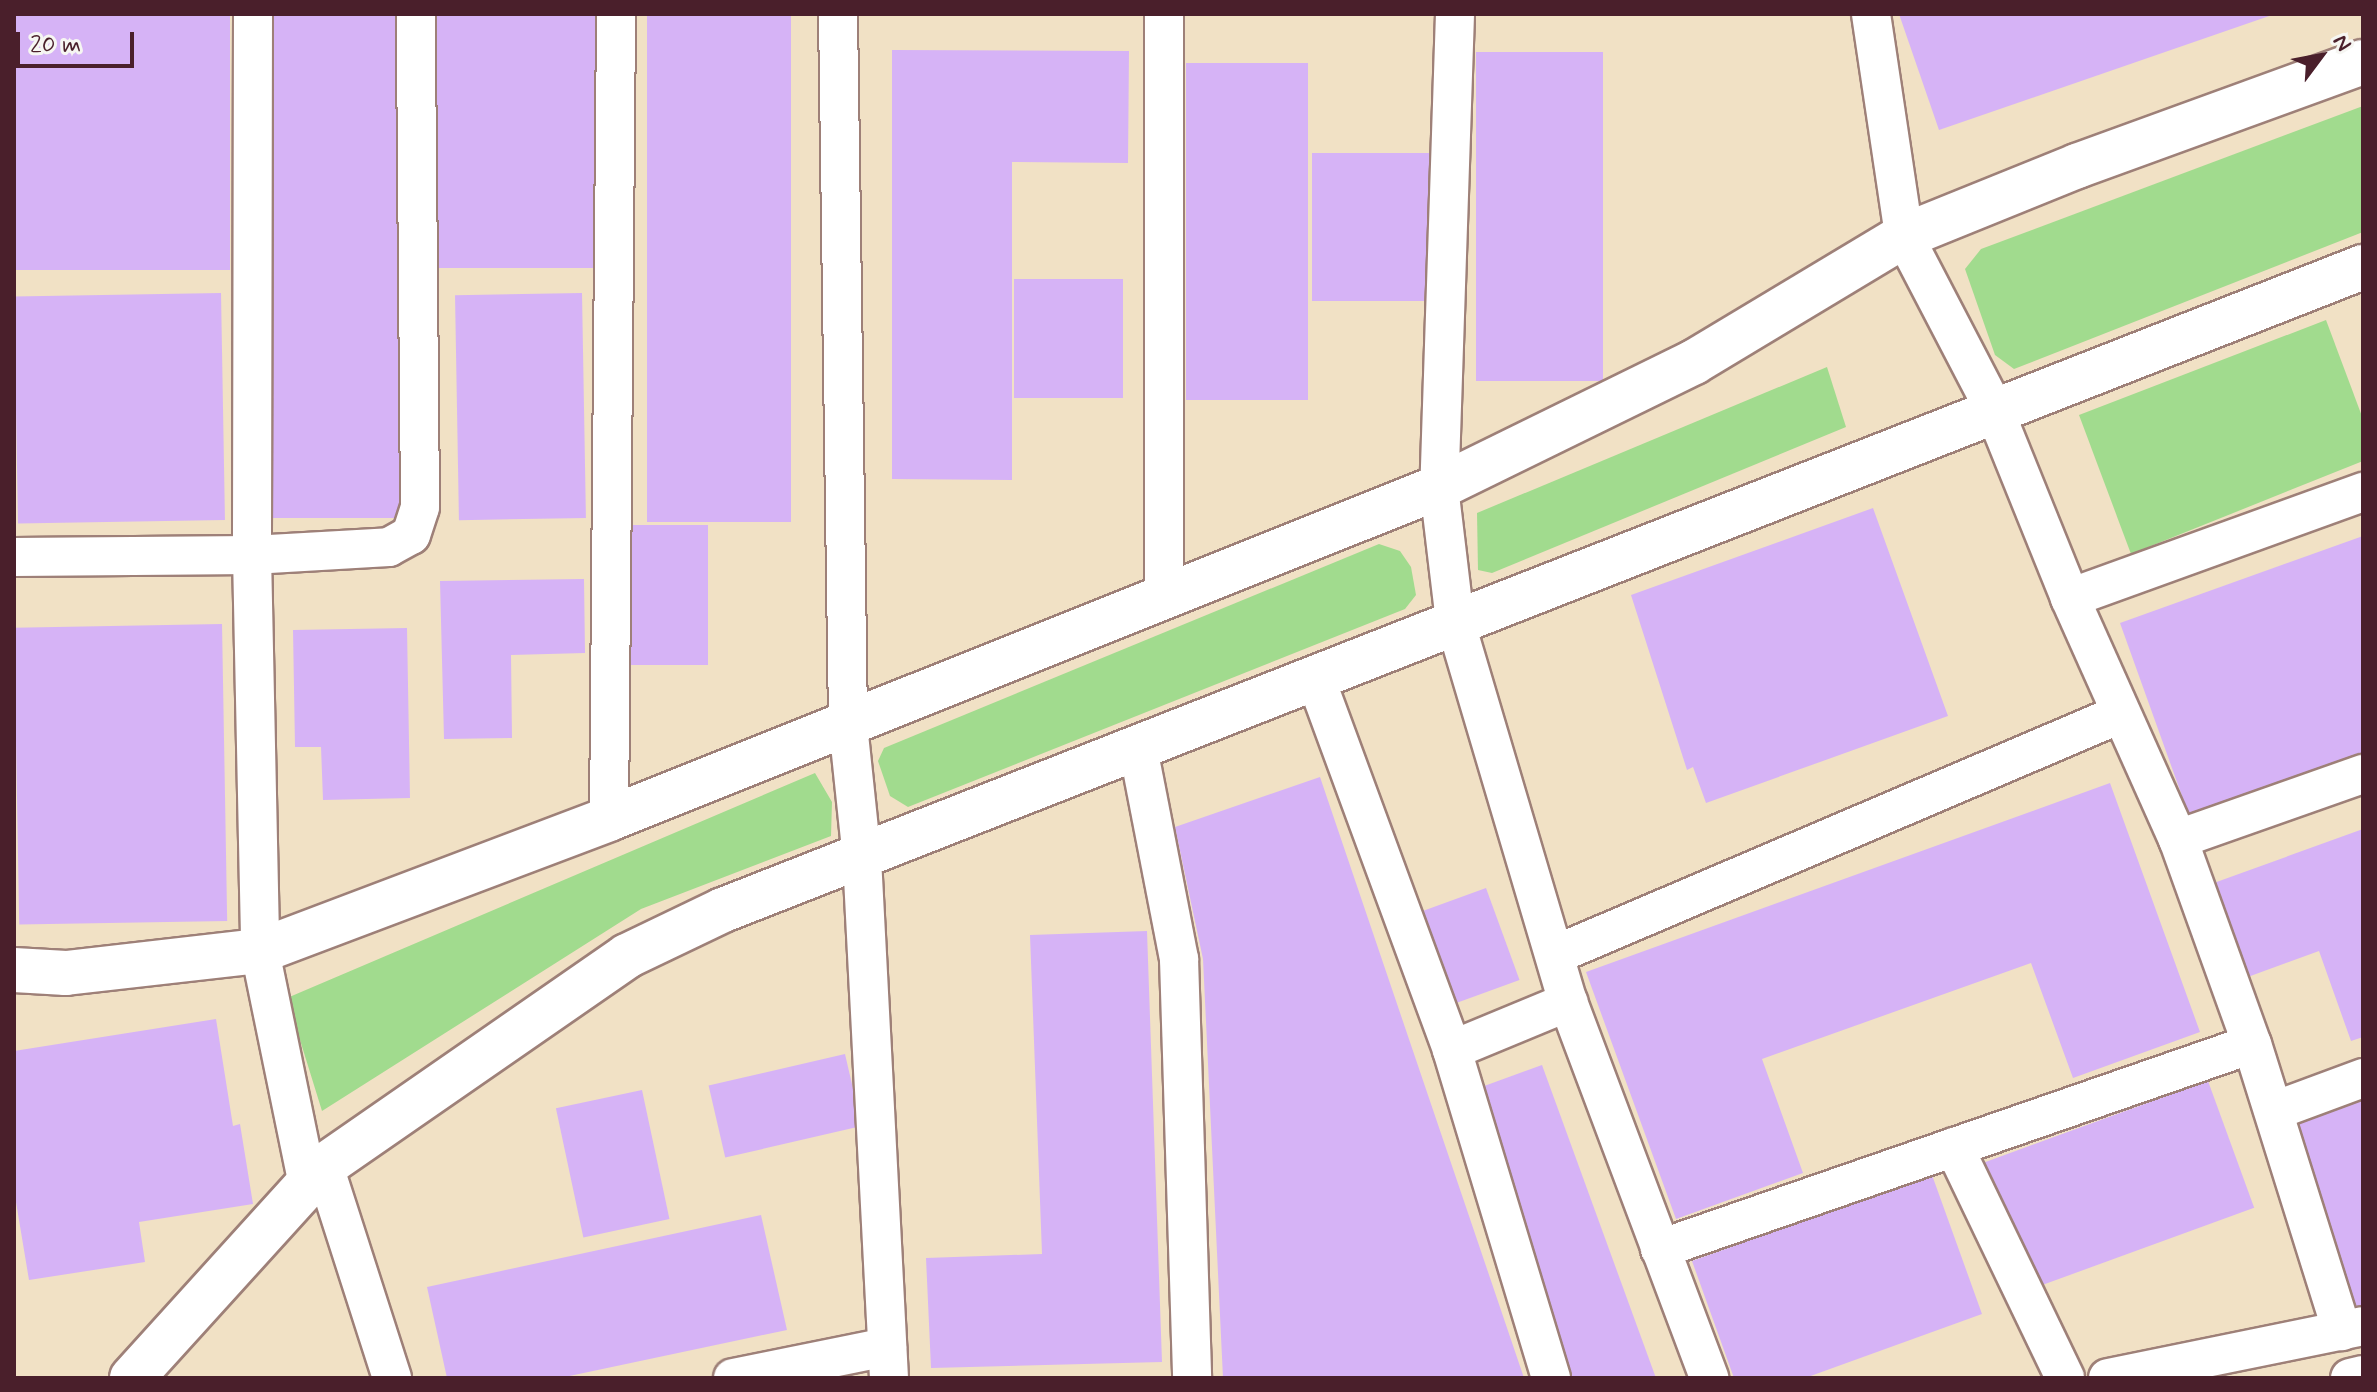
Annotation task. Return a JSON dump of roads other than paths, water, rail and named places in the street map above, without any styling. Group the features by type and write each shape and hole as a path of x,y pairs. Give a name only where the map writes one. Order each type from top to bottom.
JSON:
{"street":[{"path":"253,14 252,555 260,951 315,1173 392,1378"},
{"path":"14,557 252,555 389,547 416,526 420,507 416,14"},
{"path":"609,819 616,14"},
{"path":"733,1378 888,1362 862,858 848,725 838,14"},
{"path":"1164,14 1164,598"},
{"path":"1455,14 1439,487 1455,621 1557,954 1568,1002 1709,1378"},
{"path":"1871,14 1904,236 1993,407 2070,598 2178,839 2353,1328 2108,1378"},
{"path":"14,970 66,973 260,951 609,819 1439,487 1694,362 1904,236 2077,166 2363,62"},
{"path":"132,1378 315,1173 627,956 723,910 862,858 1993,407 2363,267"},
{"path":"2070,598 2363,492"},
{"path":"1315,677 1452,1050 1551,1378"},
{"path":"1557,954 2120,714"},
{"path":"1138,748 1179,959 1192,1378"},
{"path":"2178,839 2363,774"},
{"path":"1452,1050 1568,1002"},
{"path":"1660,1249 2252,1044"},
{"path":"2274,1111 2363,1078"},
{"path":"1954,1147 2065,1378"},
{"path":"2350,1378 2363,1375"}]}
